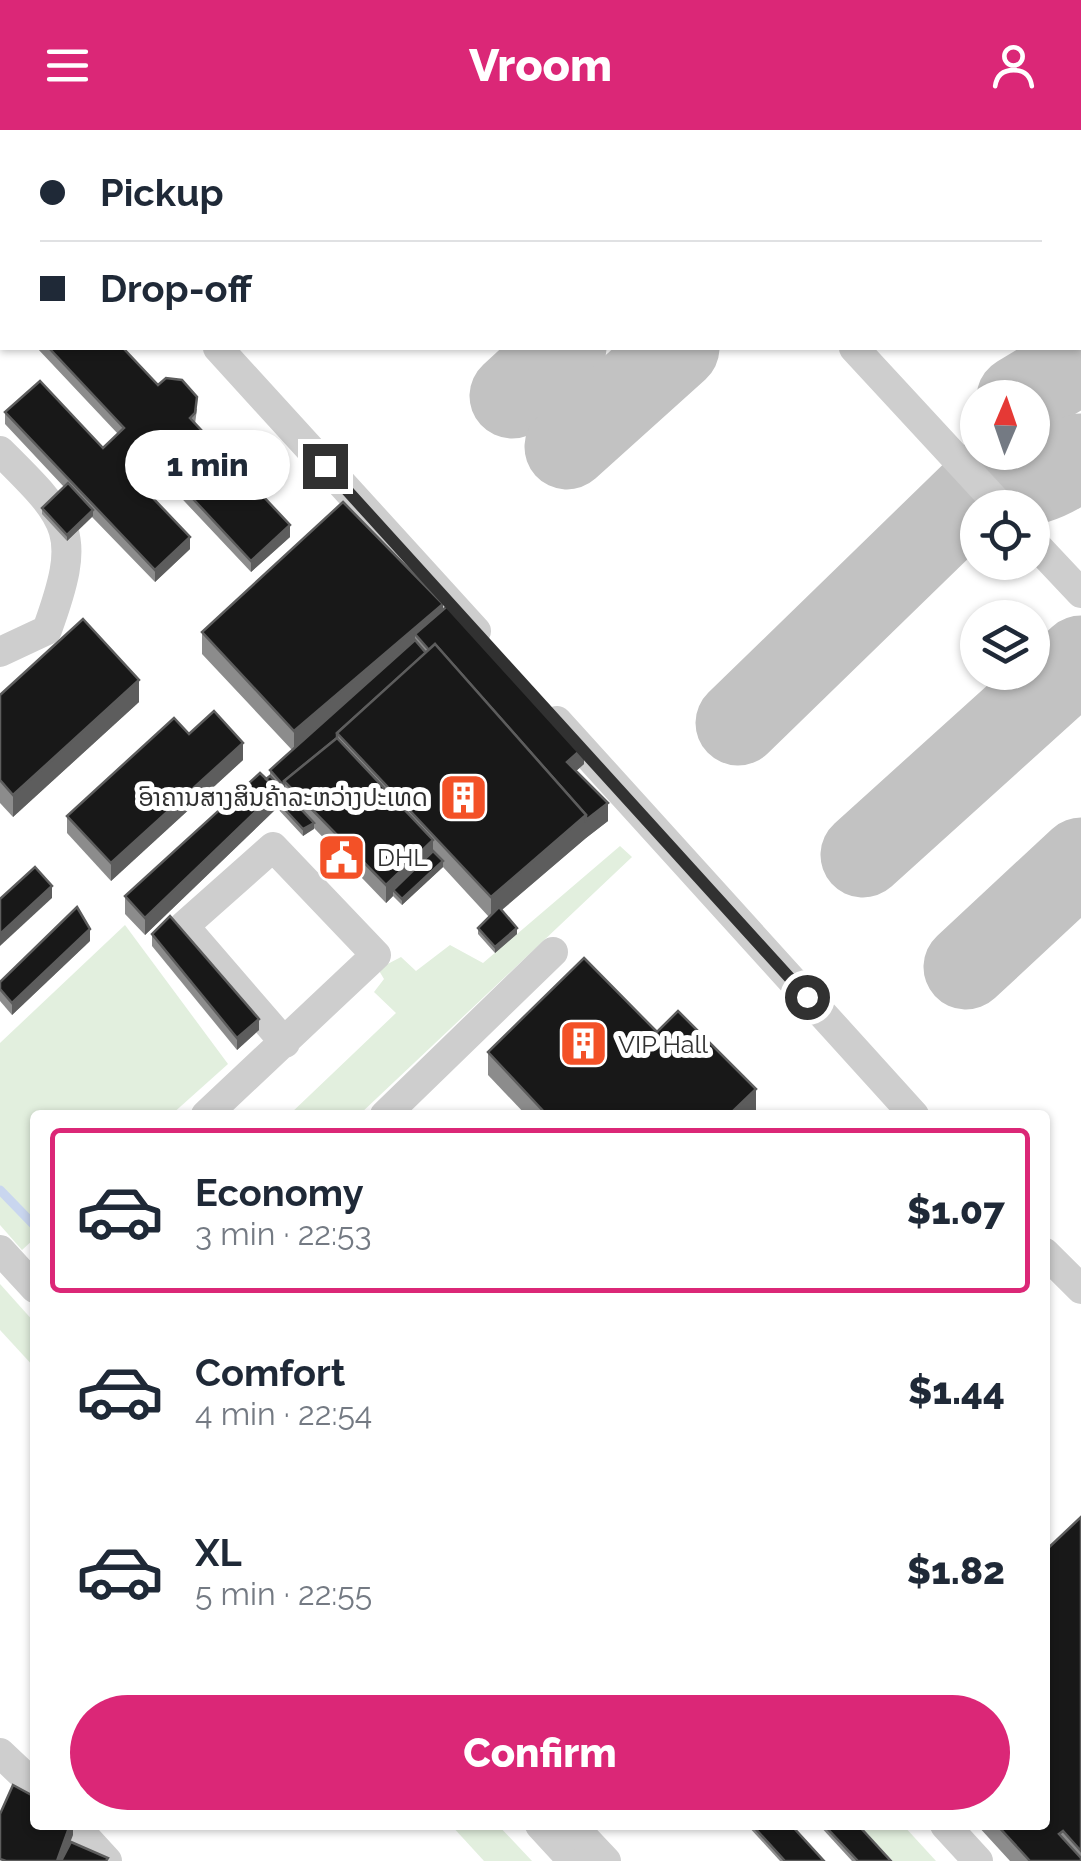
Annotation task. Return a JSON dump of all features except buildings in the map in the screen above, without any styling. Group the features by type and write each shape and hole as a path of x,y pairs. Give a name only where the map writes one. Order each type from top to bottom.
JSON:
{"street":[{"path":"220,350 499,658"},
{"path":"856,350 985,490"},
{"path":"0,452 40,490 65,526 70,553 47,630 0,652"},
{"path":"1050,560 1081,593"},
{"path":"539,702 909,1110"},
{"path":"211,1110 285,1043 376,955 273,847 184,926 285,1043"},
{"path":"403,1109 553,952"},
{"path":"0,1250 30,1277"},
{"path":"1050,1257 1081,1289"},
{"path":"0,1752 30,1781"},
{"path":"79,1830 108,1861"},
{"path":"545,1830 573,1861"},
{"path":"577,1830 606,1861"},
{"path":"950,1830 978,1861"}],"green space":[{"path":"620,846 632,857 364,1110 294,1110 396,1013 374,992 384,979 378,969 401,957 416,971 450,945 483,963"},
{"path":"125,925 228,1064 177,1110 30,1110 30,1243 22,1250 0,1225 0,1043"},
{"path":"0,1284 30,1317 30,1363 0,1330"},
{"path":"456,1830 503,1830 532,1861 484,1861"},
{"path":"864,1830 908,1830 936,1861 893,1861"}],"waterway":[{"path":"0,1190 30,1221"}],"taxiway":[{"path":"512,396 562,350"},
{"path":"567,447 675,350"},
{"path":"1049,380 1081,361"},
{"path":"738,723 988,480 1014,484 1037,481 1081,456"},
{"path":"863,855 1081,658"},
{"path":"966,967 1081,860"}],"place":[{"name":"ົອາຄານສາງສິນຄ້າລະຫວ່າງປະເທດ","path":"463,797"},
{"name":"DHL","path":"342,857"},
{"name":"VIP Hall","path":"583,1044"}],"route":[{"path":"325,466 807,997"}]}
